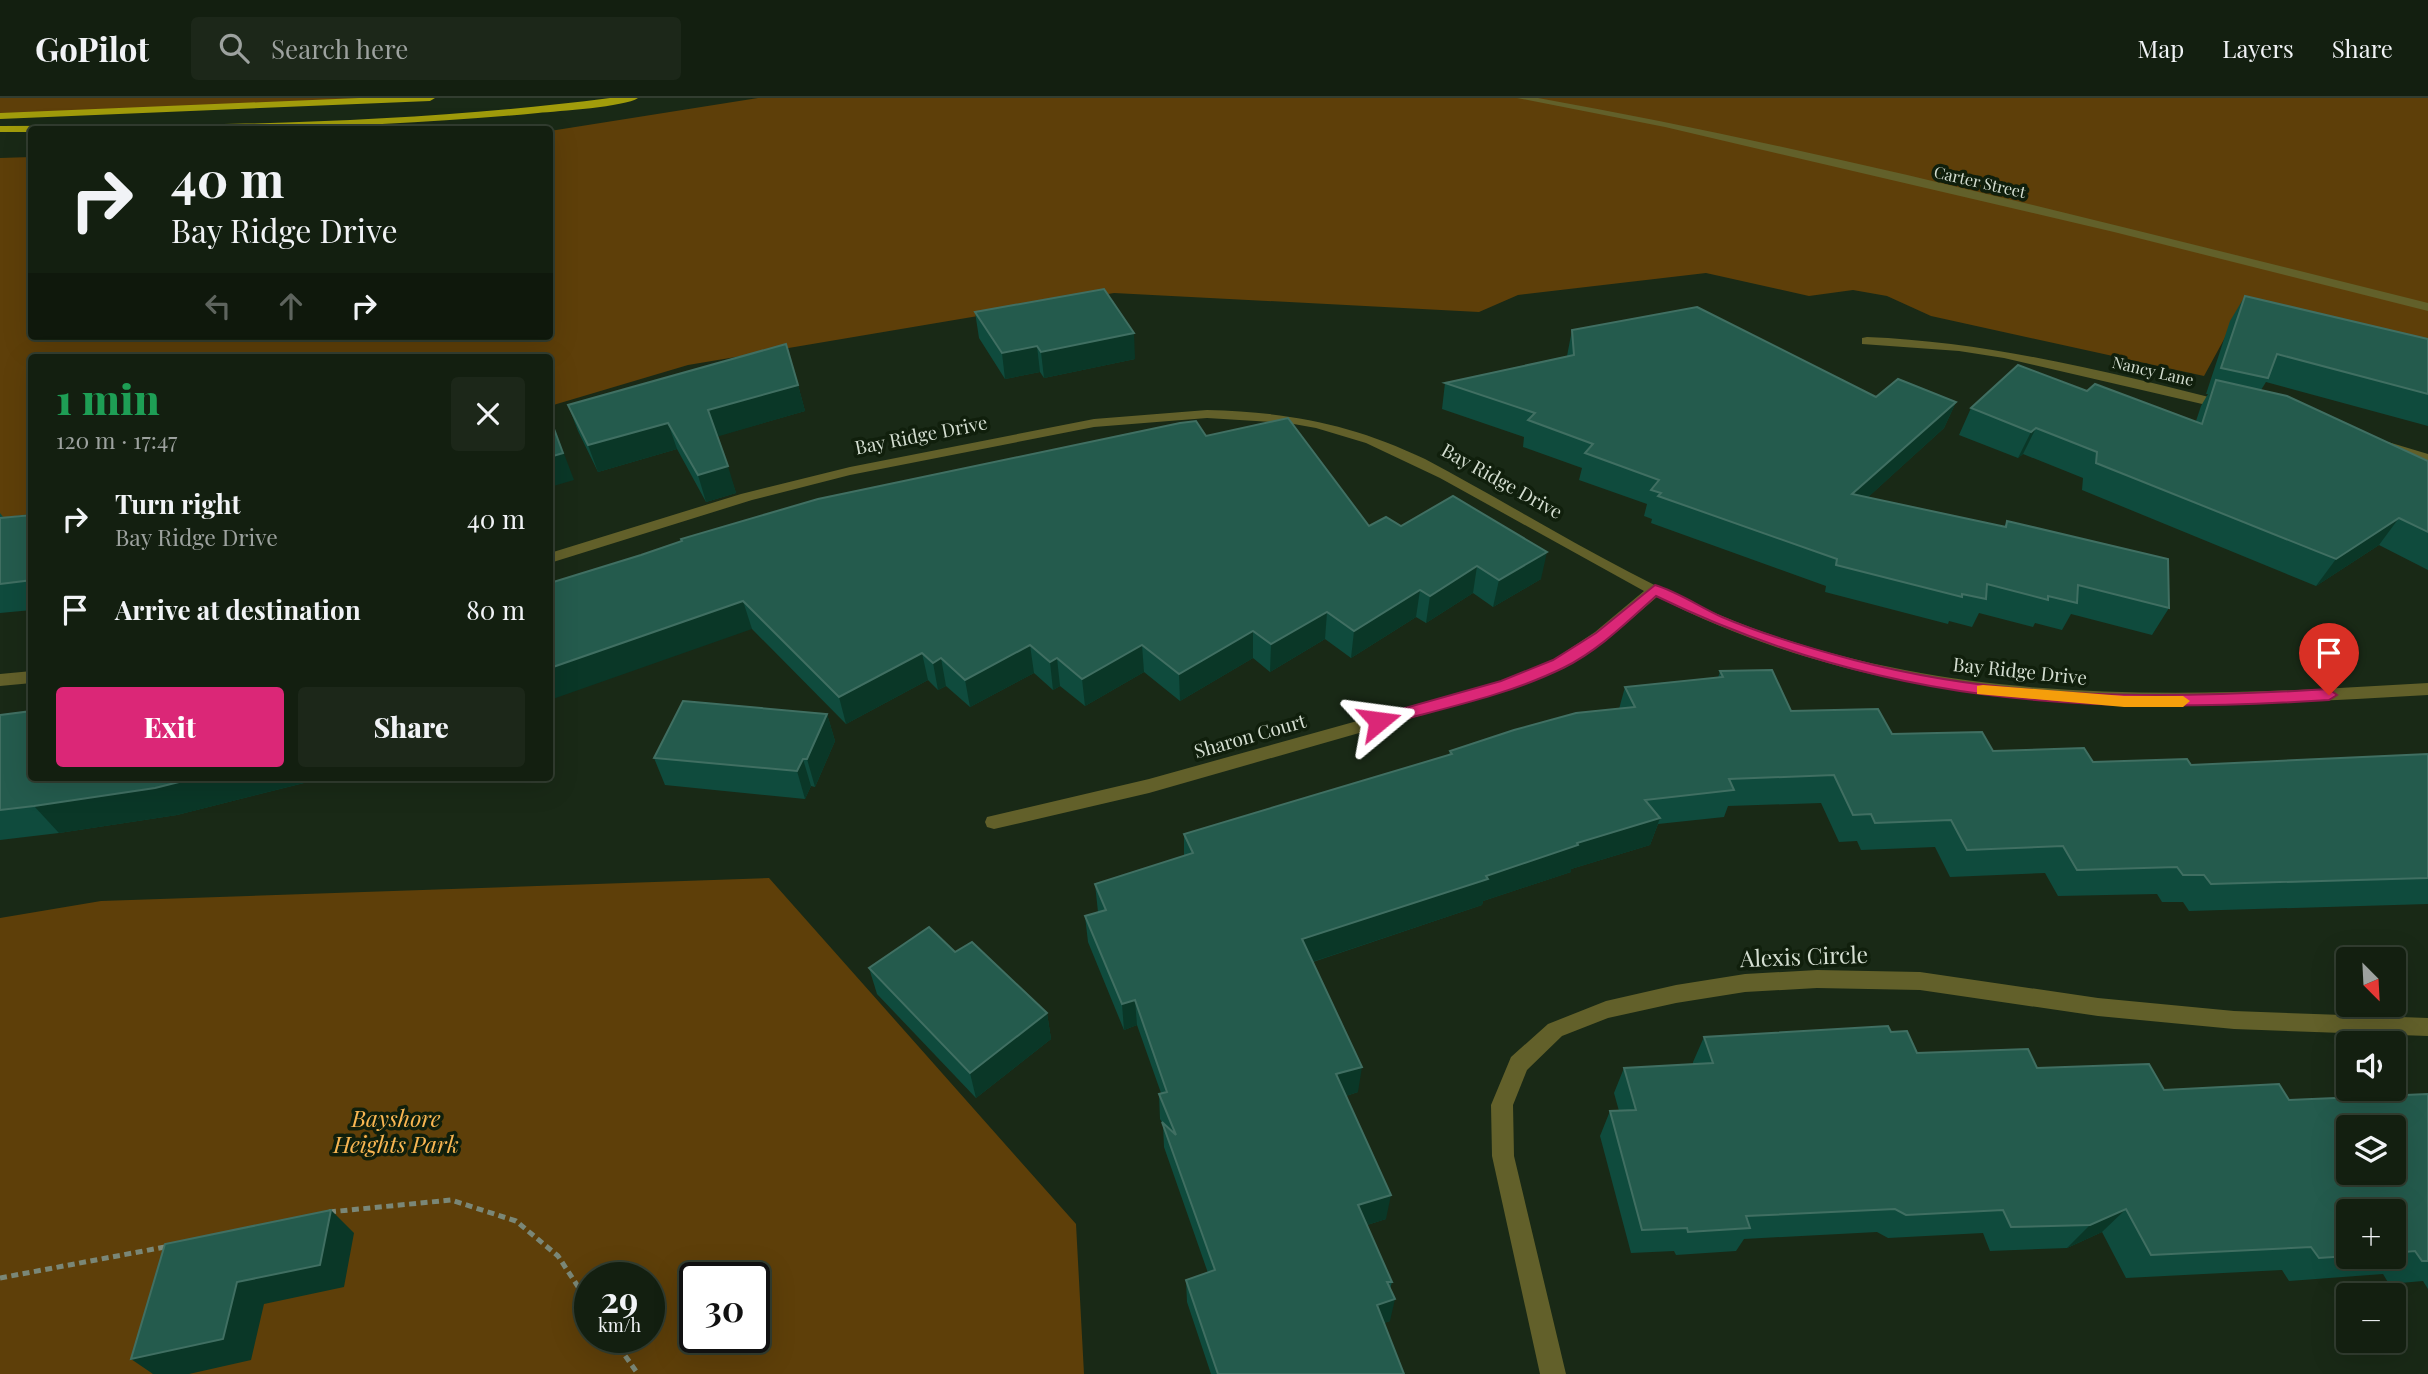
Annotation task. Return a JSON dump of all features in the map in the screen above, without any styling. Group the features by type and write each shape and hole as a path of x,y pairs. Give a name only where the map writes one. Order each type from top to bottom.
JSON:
{"main road":[{"path":"0,116 429,98"},
{"path":"343,126 479,117 633,98"},
{"path":"0,129 28,129"}],"street":[{"name":"Carter Street","path":"1522,98 1665,124 2114,229 2428,307"},
{"name":"Nancy Lane","path":"1867,341 1907,341 1992,351 2243,410"},
{"name":"Bay Ridge Drive","path":"553,557 777,488 845,472 1108,419 1165,413 1231,412 1294,420 1365,436 1420,459 1655,590 1718,621 1854,665 1936,684 2025,696 2124,702 2230,701 2428,688"},
{"path":"2371,441 2428,458"},
{"name":"Sharon Court","path":"994,822 1149,786 1507,685 1569,657 1601,636 1655,590"},
{"path":"0,680 28,677"},
{"name":"Alexis Circle","path":"1553,1374 1503,1156 1502,1105 1519,1063 1555,1030 1606,1010 1676,994 1745,983 1817,979 1920,981 2098,1007 2234,1020 2428,1027"}],"path":[{"path":"315,1214 451,1200 516,1221 558,1256 574,1280"},
{"path":"0,1278 172,1245"},
{"path":"623,1353 638,1374"}],"green space":[{"path":"0,98 430,98 0,116"},
{"path":"758,98 2428,98 2428,347 2246,299 2204,376 1931,316 1887,296 1853,290 1809,296 1706,273 1518,295 1479,312 1114,293 688,365 553,405 553,354 28,354 28,514 0,518 0,158 28,157 28,340 553,340 553,131"},
{"name":"Bayshore Heights Park","path":"769,878 1076,1224 1084,1374 0,1374 0,918 101,901"}],"building":[{"path":"1104,289 1134,333 1041,352 1037,346 1002,353 975,312"},
{"path":"2245,296 2428,339 2428,394 2277,354 2268,378 2221,368"},
{"path":"1697,307 1876,397 1898,379 1956,402 1852,494 2006,527 2007,521 2168,559 2169,608 2078,585 2077,603 2048,596 2048,600 1987,584 1986,599 1962,594 1962,597 1836,565 1837,559 1658,496 1661,493 1651,490 1659,480 1585,453 1593,444 1528,420 1535,413 1445,383 1574,355 1572,330"},
{"path":"786,344 798,385 708,410 728,466 698,475 668,423 588,445 568,405"},
{"path":"2018,365 2087,391 2095,384 2202,424 2216,380 2287,396 2428,461 2428,532 2399,518 2336,559 2096,463 2097,452 2036,428 2031,432 1971,408"},
{"path":"1288,418 1369,526 1386,517 1401,526 1453,496 1547,552 1499,580 1477,566 1430,596 1420,590 1354,631 1327,612 1271,644 1253,631 1179,674 1142,645 1082,679 1057,658 1050,662 1030,645 965,680 941,658 933,663 922,653 839,697 743,601 553,667 553,582 641,555 682,541 681,539 818,499 1180,423 1196,421 1206,436"},
{"path":"553,426 563,453 553,456"},
{"path":"28,515 28,580 0,584 0,518"},
{"path":"1772,670 1791,711 1878,709 1892,734 1982,732 1993,751 2084,748 2093,762 2187,759 2191,765 2428,754 2428,878 2211,884 2204,875 2183,875 2177,867 2077,870 2063,846 1967,850 1951,820 1875,823 1871,814 1853,815 1834,775 1729,779 1734,790 1645,800 1660,818 1577,843 1578,845 1486,876 1488,879 1302,939 1362,1067 1336,1074 1391,1195 1358,1205 1392,1282 1387,1282 1395,1299 1377,1305 1404,1374 1218,1374 1186,1280 1215,1270 1162,1122 1176,1135 1159,1094 1167,1092 1135,1000 1122,1004 1085,916 1106,910 1095,884 1193,853 1184,834 1452,754 1450,751 1514,730 1576,713 1635,707 1625,687 1723,677 1720,671"},
{"path":"683,701 827,714 807,759 803,759 797,771 654,758"},
{"path":"28,712 28,781 183,781 155,788 0,810 0,715"},
{"path":"929,927 955,952 972,942 1047,1013 970,1073 869,968"},
{"path":"1888,1026 1891,1032 1907,1031 1917,1053 2028,1049 2037,1068 2149,1064 2164,1090 2279,1084 2289,1100 2336,1098 2336,1101 2406,1101 2406,1095 2428,1094 2428,1261 2422,1261 2415,1251 2406,1252 2406,1199 2336,1199 2336,1257 2319,1258 2311,1247 2151,1255 2126,1209 2090,1225 2011,1227 2003,1210 1906,1215 1895,1209 1746,1216 1750,1228 1688,1232 1687,1228 1642,1230 1610,1111 1636,1110 1624,1068 1713,1063 1704,1037"},
{"path":"331,1210 320,1265 237,1282 223,1339 131,1359 165,1244"}],"slow traffic":[{"path":"1983,690 2025,696 2124,702 2183,701"}],"route":[{"path":"1379,721 1507,685 1559,664 1601,636 1655,590 1718,621 1783,644 1854,665 1936,684 2025,696 2124,702 2230,701 2329,695"}]}
